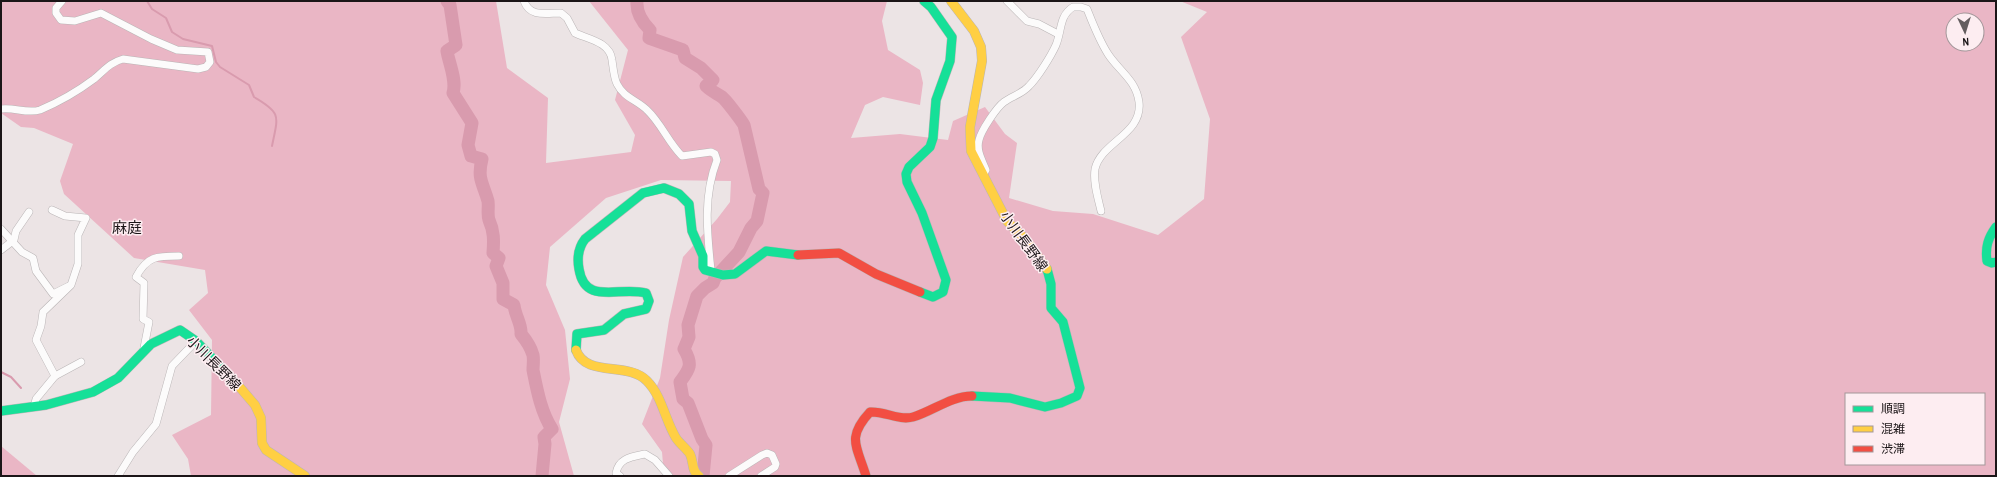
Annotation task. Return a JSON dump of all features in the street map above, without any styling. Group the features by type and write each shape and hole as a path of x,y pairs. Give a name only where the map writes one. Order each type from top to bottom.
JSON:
{"street":[{"path":"1,109 12,108 29,112 39,110 71,94 94,79 113,62 123,59 198,69 206,68 210,62 208,52 177,50 151,39 101,12 75,21 61,20 56,12 56,8 62,1"},
{"path":"524,1 529,9 535,14 561,13 567,18 575,33 601,43 607,48 612,55 616,84 627,98 646,108 656,120 673,147 682,156 711,152 715,154 717,160 710,177 706,223 711,270"},
{"path":"699,476 694,471 689,453 676,438 648,381 637,372 583,364 579,360 576,354 577,334 604,330 624,314 646,309 649,301 646,293 641,291 630,289 592,292 585,288 579,273 577,252 585,239 643,194 664,188 679,194 689,204 692,231 703,256 703,267 705,270 711,270 724,277 735,274 766,251 803,256 839,253 845,255 876,274 933,297 943,292 946,286 944,273 922,213 907,182 906,174 909,167 930,147 933,138 936,100 950,61 952,49 952,37 931,7 924,1"},
{"name":"小川長野線","path":"866,476 855,448 855,432 859,424 870,412 880,411 900,417 912,417 962,396 1010,398 1045,407 1061,403 1077,396 1080,388 1063,322 1051,308 1051,284 1048,272 1026,240 1007,221 971,151 970,142 974,102 982,62 981,47 974,31 951,1"},
{"path":"1007,1 1027,21 1039,24 1058,34"},
{"path":"983,175 986,170 978,149 979,140 983,131 996,110 1004,102 1022,93 1030,86 1056,45 1063,16 1073,7 1081,7 1087,9 1108,54 1131,79 1139,103 1138,115 1133,126 1105,154 1096,169 1096,192 1101,211"},
{"path":"52,210 65,216 86,218 78,235 78,264 72,285 43,312 41,326 36,340 55,376"},
{"path":"1,250 12,241 29,212"},
{"path":"1996,227 1988,238 1984,250 1987,261 1992,263 1996,262"},
{"path":"1,229 22,252 33,258 36,271 53,294 72,285"},
{"path":"143,353 149,322 143,319 144,283 136,278 142,267 152,258 179,256"},
{"name":"小川長野線","path":"1,411 34,407 94,391 117,379 148,347 158,340 180,330 196,341 224,369 255,405 261,418 262,443 266,450 305,476"},
{"path":"118,476 133,452 156,424 168,371 196,341"},
{"path":"34,407 36,399 55,376 81,362"},
{"path":"729,476 767,453 772,455 776,464 761,476"},
{"path":"620,476 616,473 618,466 623,460 645,454 655,460 669,476"}],"shaded area":[{"path":"1,1 496,1 507,68 548,98 546,163 631,152 635,135 615,100 628,50 589,1 887,1 882,21 888,50 920,70 923,83 920,105 883,97 865,105 851,138 900,134 948,140 953,121 985,107 1005,134 1017,143 1009,198 1053,211 1093,214 1158,235 1204,199 1210,119 1181,37 1207,12 1180,1 1996,1 1996,476 664,476 662,452 642,424 660,378 669,320 683,257 730,202 731,181 661,180 606,198 550,247 546,285 565,330 570,379 559,422 574,476 191,476 188,459 172,435 211,415 212,340 189,310 208,293 205,270 134,258 64,194 60,181 73,144 34,128 21,127 1,113"},
{"path":"1,446 37,476 1,476"}],"waterway":[{"path":"147,1 152,9 166,18 172,32 183,39 212,46 216,62 220,67 249,85 254,97 263,102 274,112 276,116 276,128 272,146"},
{"path":"447,1 450,5 456,45 447,51 454,83 453,93 472,123 468,145 471,156 482,159 480,176 488,201 488,218 492,228 494,244 493,253 499,258 496,266 503,283 503,299 514,305 521,334 532,352 533,370 538,393 542,408 552,429 544,437 545,444 542,476"},
{"path":"637,1 637,9 640,17 650,30 649,38 683,50 685,58 701,68 713,80 706,86 724,99 744,125 759,189 763,193 757,221 751,228 739,252 715,278 713,283 697,296 688,325 689,337 684,349 689,359 689,366 680,382 683,399 688,403 702,439 706,445 703,476"},
{"path":"1,372 11,377 21,388"}],"traffic: fast":[{"path":"920,292 933,297 943,292 946,280 922,213 907,182 906,174 909,167 930,147 933,138 936,100 950,61 952,37 931,7 924,1"},
{"path":"576,350 577,334 604,330 624,314 646,309 649,301 646,293 635,291 604,292 595,291 588,287 582,280 578,261 579,250 585,239 643,193 664,188 679,194 689,204 692,231 703,256 703,267 705,270 723,275 735,274 766,251 798,255"},
{"path":"1996,227 1989,239 1986,251 1987,261 1992,263 1996,262"},
{"path":"972,396 1010,398 1045,407 1061,403 1077,396 1080,388 1063,322 1051,308 1051,284 1047,269"},
{"path":"1,411 46,405 93,392 118,378 151,344 180,330 196,341 237,384"}],"traffic: slow":[{"path":"951,1 974,31 981,47 982,61 970,127 971,151 1007,221 1026,240 1047,269"},
{"path":"576,350 581,359 589,364 629,372 639,375 647,381 660,401 676,438 690,454 695,472 699,476"},
{"path":"237,384 255,405 261,418 262,443 266,450 305,476"}],"traffic: jam":[{"path":"798,255 839,253 876,274 920,292"},
{"path":"866,476 857,449 856,436 858,429 870,412 908,418 957,398 972,396"}],"district":[{"name":"麻庭","path":"127,228"}]}
